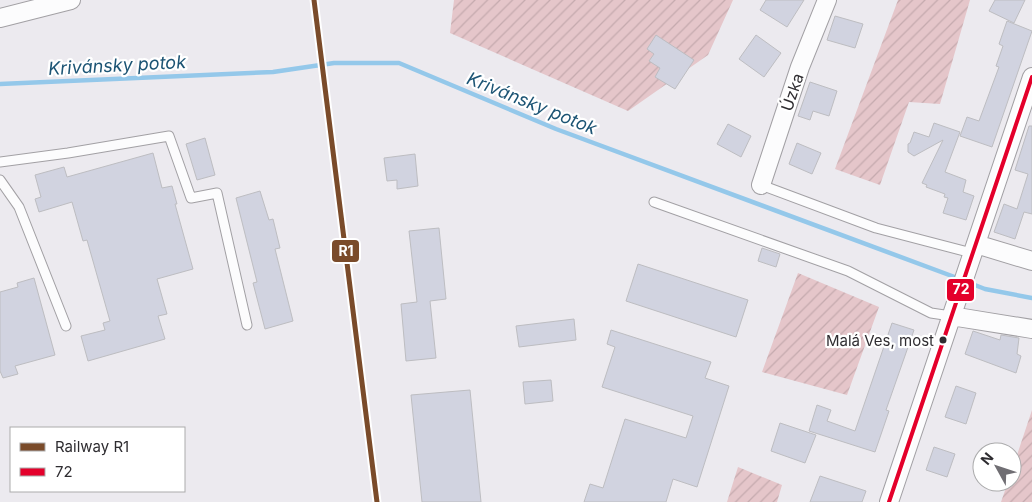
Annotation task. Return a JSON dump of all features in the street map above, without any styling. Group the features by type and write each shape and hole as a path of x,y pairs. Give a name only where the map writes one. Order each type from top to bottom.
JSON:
{"street":[{"path":"0,18 71,0"},
{"name":"Úzka","path":"761,185 800,67 827,0"},
{"path":"889,502 1032,77"},
{"path":"972,253 1032,261"},
{"path":"952,313 1032,329"}],"lane":[{"path":"0,162 68,154 169,136 191,198 217,193 247,325"},
{"path":"0,180 19,207 66,326"},
{"path":"761,185 876,228 972,253"},
{"path":"654,202 848,271 931,312 952,313"}],"shaded area":[{"path":"454,0 733,0 708,55 628,111 450,33"},
{"path":"898,0 970,0 940,104 909,102 880,185 835,169"},
{"path":"798,273 879,307 847,395 762,372"},
{"path":"1032,410 1032,502 1001,502 1004,492 1022,492 1021,442"},
{"path":"738,467 782,485 777,502 727,502"}],"building":[{"path":"766,0 804,0 787,27 760,10"},
{"path":"995,0 1025,0 1014,23 989,11"},
{"path":"835,16 863,24 855,48 827,40"},
{"path":"1007,21 1032,31 992,147 960,136 967,117 979,121 999,67 996,66 1003,46 999,44"},
{"path":"656,35 694,60 675,89 655,77 660,68 649,61 654,54 647,49"},
{"path":"756,35 781,53 764,77 739,59"},
{"path":"810,82 837,91 829,116 813,111 810,120 798,116"},
{"path":"934,123 960,132 945,172 966,180 963,192 974,196 966,220 943,213 948,198 944,197 945,194 926,187 927,185 922,183 943,140 914,156 908,152 908,144 914,132 929,137"},
{"path":"728,124 751,136 741,157 717,144"},
{"path":"1029,126 1032,126 1032,214 1024,212 1015,239 994,232 1004,204 1017,209 1028,174 1015,170"},
{"path":"205,138 215,175 197,180 186,144"},
{"path":"797,143 821,153 812,174 789,164"},
{"path":"153,153 162,188 172,186 177,204 175,204 193,269 157,279 167,314 158,316 165,339 88,361 81,336 105,330 103,323 110,321 87,240 83,241 72,202 39,212 35,199 41,197 35,175 64,167 67,177"},
{"path":"415,154 418,186 397,189 397,180 387,181 384,158"},
{"path":"260,191 269,220 273,219 280,248 275,249 293,321 265,329 253,283 257,282 236,198"},
{"path":"439,228 446,299 430,301 436,358 406,361 401,304 417,302 409,231"},
{"path":"762,248 780,254 776,267 758,261"},
{"path":"638,264 748,300 736,337 626,301"},
{"path":"34,278 55,355 15,366 18,374 3,378 0,371 0,292 18,287 17,283"},
{"path":"574,319 576,340 519,347 516,326"},
{"path":"892,323 914,330 886,410 889,411 875,452 809,431 817,405 831,410 827,421 855,431"},
{"path":"611,330 711,362 705,378 729,386 697,487 673,479 666,502 584,502 590,484 603,488 625,419 686,438 693,416 602,387 615,347 607,344"},
{"path":"973,331 1000,340 1001,335 1019,338 1017,354 1021,356 1016,373 965,354"},
{"path":"551,380 553,401 525,404 523,382"},
{"path":"956,386 976,393 966,424 945,417"},
{"path":"470,390 481,502 422,502 411,395"},
{"path":"780,423 816,435 805,463 771,451"},
{"path":"934,447 955,454 947,477 926,470"},
{"path":"820,476 866,491 862,502 810,502"}],"waterway":[{"name":"Krivánsky potok","path":"0,84 273,72 334,63 399,63 556,129 960,279"},
{"name":"Krivánsky potok","path":"967,282 985,289 1032,298"}],"rail line":[{"name":"R1","path":"314,0 377,502"}],"transit line":[{"name":"72","path":"889,502 1032,77"}],"place":[{"name":"Malá Ves, most","path":"943,340"}]}
